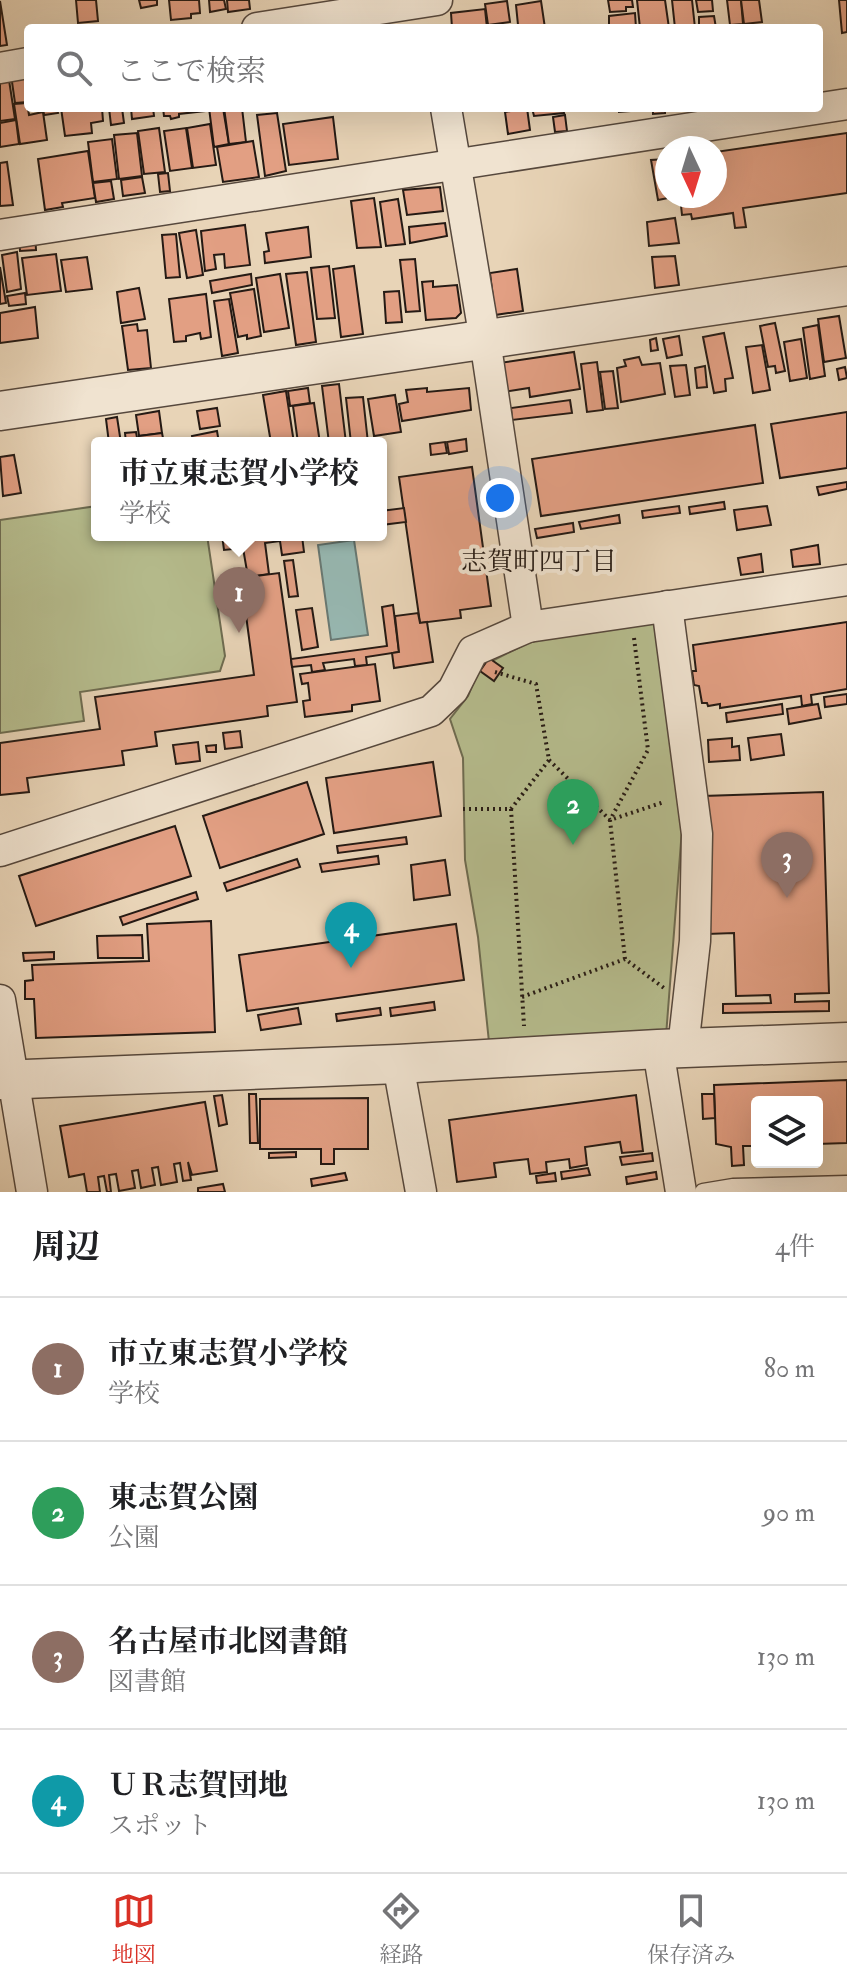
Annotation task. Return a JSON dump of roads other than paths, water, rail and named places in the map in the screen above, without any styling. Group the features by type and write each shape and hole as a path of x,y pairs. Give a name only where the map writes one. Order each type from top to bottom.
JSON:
{"street":[{"path":"431,0 434,24"},
{"path":"282,24 437,0"},
{"path":"0,68 24,64"},
{"path":"823,108 847,104"},
{"path":"447,112 528,627"},
{"path":"0,235 795,112"},
{"path":"0,411 847,286"},
{"path":"0,851 431,711 453,690 473,651 528,627 847,580"},
{"path":"667,606 697,834 695,941 688,1006 670,1048 681,1192"},
{"path":"0,1000 7,1078 32,1192"},
{"path":"7,1078 398,1064 670,1048 847,1042"},
{"path":"398,1064 421,1192"}],"lane":[{"path":"703,1192 733,1187 847,1184"}],"water":[{"path":"354,541 368,635 331,640 318,545"}],"place":[{"name":"市立東志賀小学校","path":"239,633"},
{"name":"東志賀公園","path":"573,845"},
{"name":"名古屋市北図書館","path":"787,898"},
{"name":"ＵＲ志賀団地","path":"351,968"}],"district":[{"name":"志賀町四丁目","path":"539,561"}]}
